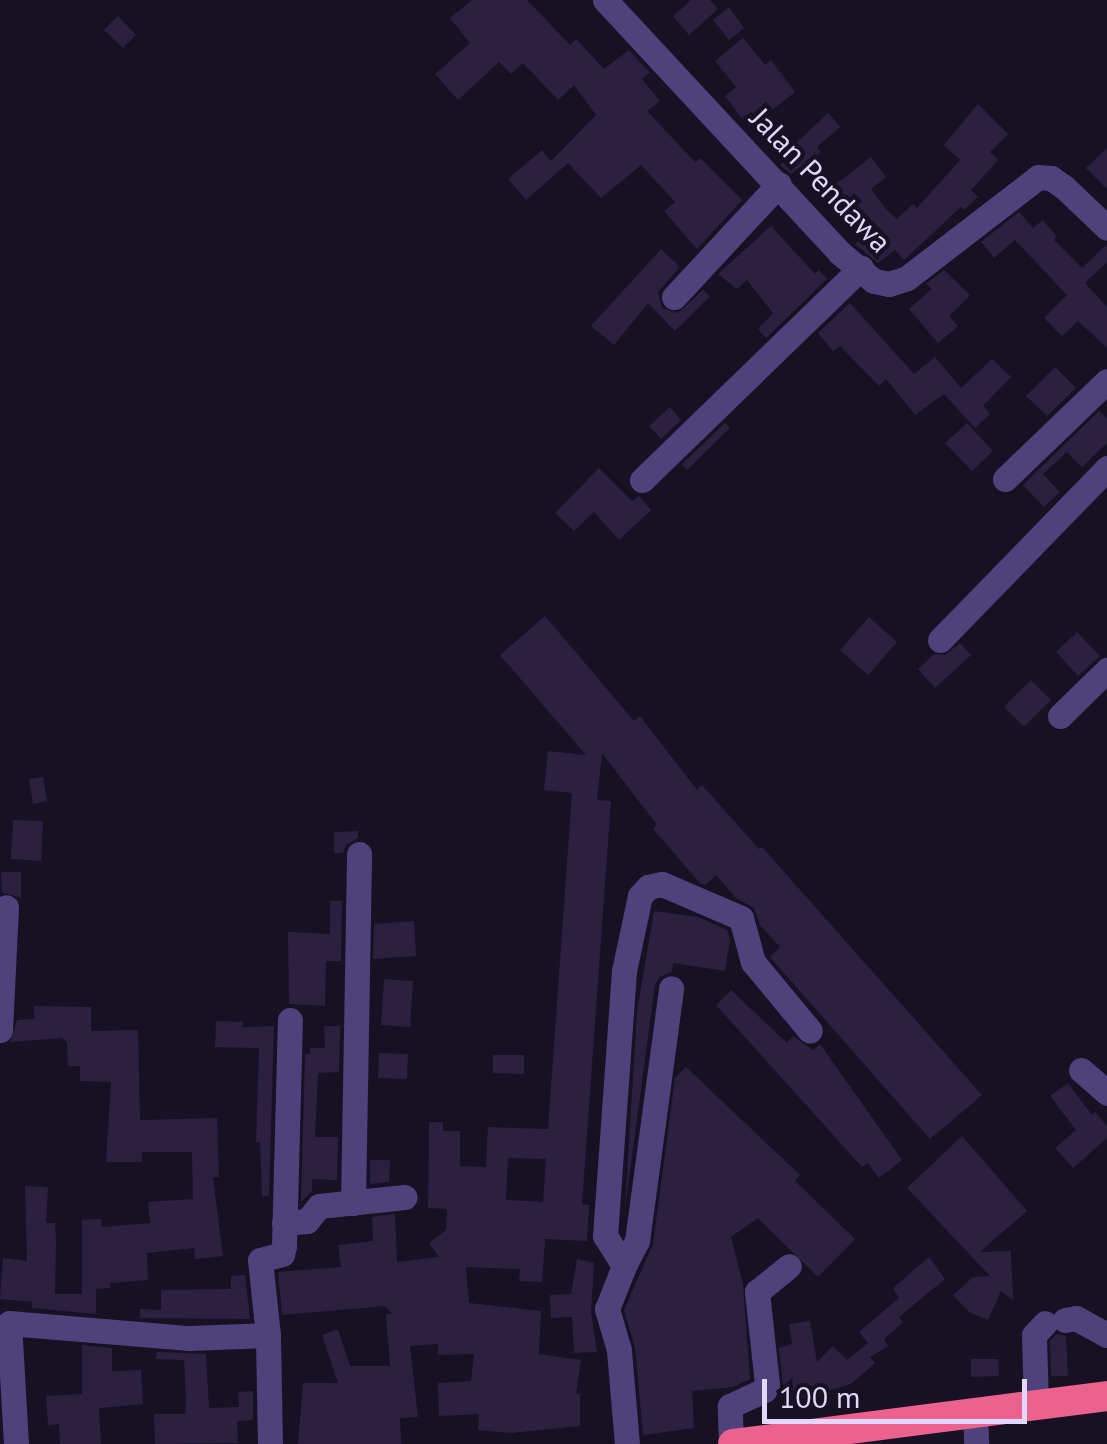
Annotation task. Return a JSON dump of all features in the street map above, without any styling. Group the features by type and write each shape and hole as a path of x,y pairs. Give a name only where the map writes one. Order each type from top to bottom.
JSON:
{"highway":[{"path":"732,1444 920,1432 975,1412 1107,1396"}],"street":[{"name":"Jalan Pendawa","path":"605,0 840,253 880,284 897,282 1022,186 1042,176 1064,187 1107,228"},
{"path":"674,297 779,184"},
{"path":"642,480 861,268"},
{"path":"1005,480 1107,381"},
{"path":"940,640 1107,468"},
{"path":"1060,716 1107,670"},
{"path":"353,1202 359,854"},
{"path":"624,1266 605,1236 624,970 628,935 640,896 648,887 662,884 741,918 753,962 810,1032"},
{"path":"0,1030 6,907"},
{"path":"627,1444 619,1350 607,1310 637,1241 671,988"},
{"path":"270,1444 268,1336 260,1260 284,1252 290,1020"},
{"path":"1081,1070 1107,1093"},
{"path":"284,1223 309,1220 320,1206 406,1197"},
{"path":"732,1444 730,1406 764,1390 767,1384 758,1292 789,1266"},
{"path":"1036,1404 1034,1335 1055,1322 1076,1318 1107,1335"},
{"path":"16,1444 5,1322 189,1338 268,1336"},
{"path":"975,1412 976,1444"}],"building":[{"path":"472,0 527,0 570,45 576,39 604,69 629,50 650,73 642,79 660,101 647,111 695,162 700,158 742,200 697,249 664,211 675,202 641,165 601,198 568,163 526,200 508,179 542,150 551,161 596,115 574,85 558,100 523,63 511,74 499,62 458,100 435,74 470,43 450,18"},
{"path":"691,0 710,0 718,9 689,35 673,16"},
{"path":"729,7 744,28 729,40 713,20"},
{"path":"118,16 136,35 123,48 104,30"},
{"path":"743,38 765,65 771,60 795,92 749,128 725,96 736,87 715,61"},
{"path":"978,104 1008,134 990,152 998,160 971,190 978,197 964,210 961,207 904,260 895,250 878,263 855,244 867,233 827,191 871,157 886,177 871,189 886,209 897,219 913,204 917,208 960,160 944,145"},
{"path":"828,113 840,127 817,147 821,152 791,174 780,165 794,153 791,148"},
{"path":"1107,148 1107,189 1086,168"},
{"path":"1019,212 1033,228 1043,220 1057,237 1054,240 1082,268 1107,244 1107,262 1085,283 1107,307 1107,348 1078,321 1062,336 1044,318 1067,295 1015,240 994,258 981,242"},
{"path":"771,226 815,274 819,270 827,279 766,338 758,329 773,313 747,280 737,289 718,274"},
{"path":"661,249 680,267 658,292 662,308 678,313 703,290 710,296 675,331 648,303 614,345 591,326"},
{"path":"944,270 970,295 949,316 958,326 938,343 909,309 932,289 926,284"},
{"path":"850,303 914,374 935,357 961,388 992,359 1011,377 983,406 990,414 975,428 944,394 915,415 886,379 879,386 840,346 833,351 818,333"},
{"path":"1055,367 1076,388 1047,416 1026,396"},
{"path":"670,407 681,420 661,439 649,426"},
{"path":"1099,411 1107,419 1107,443 1082,467 1067,452 1043,474 1060,492 1044,507 1023,485"},
{"path":"725,423 730,428 687,470 682,464"},
{"path":"967,423 993,451 972,471 945,443"},
{"path":"599,468 632,501 639,496 651,510 619,540 594,512 574,531 555,513"},
{"path":"545,616 634,721 640,716 697,790 702,785 759,849 762,847 982,1095 930,1139 770,957 780,947 760,925 754,908 736,898 716,875 705,885 700,883 653,829 657,825 602,753 597,800 611,801 582,1204 589,1205 587,1241 545,1239 542,1282 519,1281 520,1269 466,1267 469,1303 541,1311 539,1354 581,1360 576,1394 580,1394 580,1426 511,1433 478,1430 479,1414 439,1416 438,1383 471,1381 474,1354 438,1355 438,1344 410,1346 418,1417 400,1418 401,1444 298,1444 303,1383 338,1383 322,1335 338,1329 350,1366 390,1366 386,1315 392,1313 385,1306 282,1315 278,1272 341,1267 338,1245 373,1241 372,1217 395,1214 397,1262 439,1257 429,1243 446,1230 447,1209 428,1208 429,1122 443,1122 443,1131 460,1131 460,1166 486,1167 488,1127 548,1129 572,793 544,790 548,751 586,755 500,655","holes":["508,1158 546,1159 543,1202 506,1200"]},
{"path":"869,617 897,642 868,675 840,650"},
{"path":"1077,632 1100,656 1078,676 1056,652"},
{"path":"960,643 971,655 935,688 918,669 934,654 945,655"},
{"path":"1031,680 1051,700 1024,727 1004,707"},
{"path":"43,777 47,801 33,804 29,779"},
{"path":"13,820 43,821 41,861 11,859"},
{"path":"358,831 358,838 346,845 343,853 334,853 334,832"},
{"path":"1,872 21,872 21,898 2,892"},
{"path":"330,901 342,901 341,961 326,961 325,1006 289,1004 288,932 330,934"},
{"path":"654,911 698,917 727,930 730,939 725,971 673,963 672,972 659,977 655,985 625,1208 637,1011"},
{"path":"414,921 416,956 373,959 374,924"},
{"path":"384,979 413,981 410,1027 381,1025"},
{"path":"731,990 787,1043 793,1036 813,1050 820,1044 902,1160 879,1178 868,1163 862,1167 716,1005"},
{"path":"34,1006 91,1007 91,1031 138,1030 140,1120 217,1118 219,1177 213,1177 223,1256 195,1259 194,1248 147,1253 148,1280 110,1283 110,1288 96,1289 96,1314 32,1308 32,1302 0,1299 3,1258 27,1261 25,1186 48,1187 46,1223 55,1223 55,1294 82,1294 82,1220 101,1219 102,1227 150,1223 148,1202 193,1199 192,1152 142,1152 142,1162 106,1162 111,1082 80,1081 80,1066 68,1066 67,1042 62,1038 10,1042 17,1020 34,1019"},
{"path":"216,1021 243,1022 242,1027 274,1026 269,1196 262,1196 260,1142 256,1142 259,1048 215,1047"},
{"path":"324,1026 340,1026 339,1072 318,1073 315,1137 338,1137 337,1180 312,1179 312,1191 301,1202 305,1054 310,1054 310,1048 325,1048"},
{"path":"379,1053 408,1054 407,1079 378,1078"},
{"path":"493,1055 524,1055 524,1074 493,1073"},
{"path":"686,1067 800,1175 795,1181 855,1239 818,1277 758,1218 731,1237 743,1284 750,1379 733,1387 692,1391 694,1428 643,1435 635,1348 624,1310 653,1244 675,1078"},
{"path":"1068,1083 1092,1115 1095,1112 1107,1126 1107,1138 1073,1168 1055,1148 1076,1130 1050,1096"},
{"path":"962,1136 1027,1211 980,1252 1011,1251 1013,1300 1001,1291 988,1320 969,1312 953,1295 973,1277 990,1276 907,1188"},
{"path":"370,1160 390,1160 389,1182 370,1184"},
{"path":"929,1257 945,1279 899,1317 903,1322 884,1339 888,1346 870,1357 875,1363 851,1384 785,1404 779,1348 792,1344 789,1324 810,1321 817,1362 833,1346 847,1360 868,1343 859,1332 899,1298 893,1288"},
{"path":"577,1259 594,1263 591,1312 597,1352 574,1353 572,1317 551,1318 550,1295 571,1294"},
{"path":"245,1275 250,1319 140,1318 140,1309 161,1310 161,1290 231,1289 231,1276"},
{"path":"1057,1334 1066,1336 1068,1376 1051,1376 1050,1341"},
{"path":"82,1345 112,1348 112,1371 141,1370 143,1404 99,1408 101,1444 60,1444 59,1424 48,1425 46,1396 82,1394"},
{"path":"157,1352 206,1354 209,1408 239,1407 238,1392 253,1391 253,1420 237,1421 238,1443 155,1444 154,1414 185,1414 186,1402 184,1360 156,1359"},
{"path":"971,1359 998,1359 999,1376 971,1377"}]}
